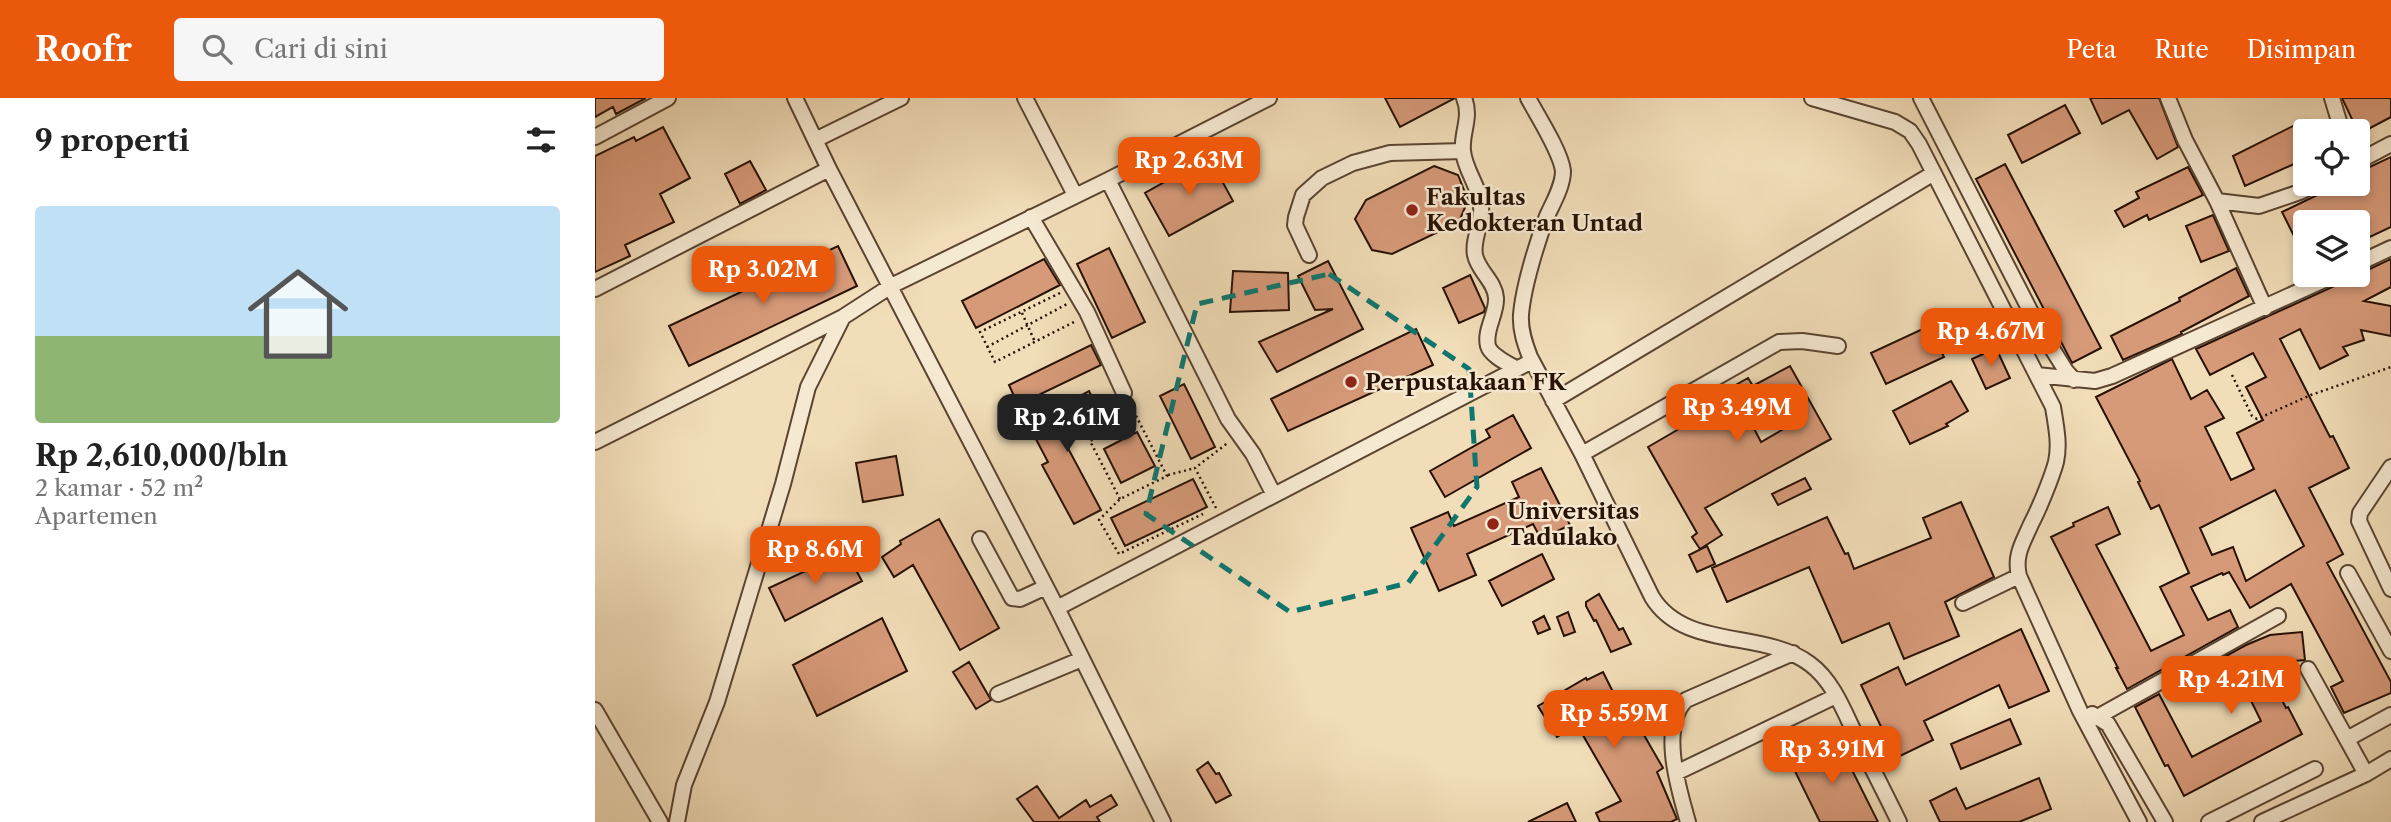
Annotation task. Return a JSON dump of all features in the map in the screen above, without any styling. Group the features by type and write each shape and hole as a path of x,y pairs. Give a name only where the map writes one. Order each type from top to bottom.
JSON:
{"lane":[{"path":"595,137 668,98"},
{"path":"795,98 829,169 1057,608 1163,822"},
{"path":"815,140 901,98"},
{"path":"1025,98 1075,195"},
{"path":"595,442 843,317 891,286 1269,98"},
{"path":"1464,98 1467,106 1463,151 1479,193 1482,210 1475,257 1490,278 1496,295 1488,346 1493,353 1517,369"},
{"path":"1528,98 1560,158 1563,171 1534,261 1521,315 1524,341 1652,597 1659,608 1679,624 1793,653 1819,671 1836,696 1899,822"},
{"path":"1921,98 2038,326 2074,380"},
{"path":"2168,98 2185,140 2217,201 2265,308"},
{"path":"2332,98 2338,119"},
{"path":"1816,99 1895,122 1910,131 2053,407 2058,435 2055,464 2033,522 2018,551 2016,565 2080,711 2139,822"},
{"path":"2370,156 2391,145"},
{"path":"1309,256 1295,225 1296,217 1303,195 1322,178 1353,163 1390,153 1463,151"},
{"path":"595,289 829,169"},
{"path":"1553,401 1934,173"},
{"path":"1108,180 1228,419 1254,454 1274,495"},
{"path":"2217,201 2259,206 2293,194"},
{"path":"1031,217 1088,315 1124,393"},
{"path":"2370,258 2391,248"},
{"path":"2037,375 2095,381 2112,376 2310,287"},
{"path":"677,822 684,785 717,702 760,561 808,387 843,317"},
{"path":"1582,454 1779,342 1802,341 1838,346"},
{"path":"1057,608 1532,361"},
{"path":"2391,467 2360,513 2359,521 2391,589"},
{"path":"980,539 1012,598 1020,599 1046,587"},
{"path":"2348,573 2391,651"},
{"path":"1963,603 2019,576"},
{"path":"2099,716 2278,616"},
{"path":"1688,822 1677,783 1672,738 1680,706 1686,700 1793,653"},
{"path":"998,694 1082,659"},
{"path":"2308,669 2367,774"},
{"path":"1676,773 1836,696"},
{"path":"595,710 660,822"},
{"path":"2080,711 2099,716 2108,724 2165,822"},
{"path":"2347,739 2391,715"},
{"path":"2262,822 2367,774 2391,759"},
{"path":"2209,822 2315,769"}],"path":[{"path":"1075,292 1021,312 979,332 995,362 1088,315"},
{"path":"987,347 1028,325 1075,292"},
{"path":"1021,312 1035,342"},
{"path":"2232,374 2252,416 2257,419 2311,395 2391,367"},
{"path":"1124,393 1167,475"},
{"path":"1120,499 1090,441 1136,417"},
{"path":"1204,514 1119,554 1099,520 1120,499 1167,475 1195,468 1240,434"},
{"path":"1195,468 1216,508"}],"highlighted area":[{"path":"1329,274 1469,369 1477,487 1408,583 1290,612 1146,514 1197,304"}],"building":[{"path":"595,98 646,98 616,114 613,107 595,117"},
{"path":"1385,98 1455,98 1400,127"},
{"path":"2090,98 2159,98 2178,147 2157,159 2129,110 2102,124"},
{"path":"2342,98 2391,98 2391,117 2370,128 2370,119 2352,119"},
{"path":"2065,105 2080,133 2022,163 2008,135"},
{"path":"2293,126 2293,164 2245,186 2233,156"},
{"path":"663,127 690,178 660,194 674,222 625,245 630,256 595,272 595,156 634,137 636,141"},
{"path":"1209,157 1233,201 1169,236 1145,193"},
{"path":"2391,157 2391,227 2370,237 2370,210 2293,210 2293,234 2282,212 2315,196 2370,196 2370,167"},
{"path":"750,161 766,190 740,204 725,174"},
{"path":"2005,164 2101,348 2072,363 1976,179"},
{"name":"Fakultas Kedokteran Untad","path":"1434,166 1458,175 1468,200 1459,222 1392,254 1372,250 1355,219 1366,200"},
{"path":"2188,167 2203,195 2149,220 2147,215 2124,227 2115,211 2139,198 2136,192"},
{"path":"2213,215 2229,251 2201,262 2186,226"},
{"path":"838,246 857,286 689,366 669,326"},
{"path":"1109,248 1145,322 1112,338 1077,264"},
{"path":"717,253 729,270 718,278 706,261"},
{"path":"1044,259 1060,285 976,328 962,301"},
{"path":"2391,259 2391,287 2364,301 2391,306 2391,336 2361,330 2364,340 2343,347 2348,355 2320,369 2300,329 2280,339 2330,437 2333,436 2349,468 2309,488 2343,554 2327,563 2391,682 2391,693 2344,713 2331,687 2343,681 2291,584 2250,608 2229,572 2191,587 2208,620 2230,610 2238,627 2127,689 2051,537 2074,526 2073,523 2108,507 2120,534 2096,545 2151,651 2184,635 2160,587 2189,573 2159,505 2151,509 2138,482 2140,481 2096,397 2172,359 2191,399 2207,390 2224,418 2205,427 2231,480 2244,474 2254,469 2237,433 2263,420 2246,387 2266,377 2253,353 2210,375 2196,349 2332,287 2370,287 2370,269","holes":["2275,490 2304,546 2246,581 2233,547 2212,555 2200,528"]},
{"path":"1328,261 1363,329 1277,372 1259,342 1333,309 1315,310 1298,276"},
{"path":"2236,268 2249,296 2181,332 2182,334 2123,360 2111,336 2180,301 2179,298"},
{"path":"1233,271 1288,273 1289,310 1230,312"},
{"path":"1470,275 1485,308 1484,312 1459,323 1443,288"},
{"path":"1929,326 1944,357 1886,384 1871,353"},
{"name":"Perpustakaan FK","path":"1416,329 1433,365 1288,431 1271,399"},
{"path":"1091,345 1101,365 1018,405 1009,385"},
{"path":"1996,348 2010,378 1986,389 1972,359"},
{"path":"1790,366 1831,439 1705,508 1722,535 1700,549 1692,537 1697,533 1648,447 1684,426 1679,417 1748,378 1753,386","holes":["1772,401 1787,427 1761,442 1747,415"]},
{"path":"1951,381 1968,411 1946,424 1948,426 1910,444 1893,411"},
{"path":"1184,384 1215,447 1191,459 1160,396"},
{"path":"1089,391 1102,416 1062,437 1101,510 1074,524 1042,465 1048,462 1028,424"},
{"path":"1513,415 1531,448 1445,497 1430,471 1490,437 1486,430"},
{"path":"1137,432 1155,466 1121,483 1104,449"},
{"path":"896,456 903,495 863,502 856,463"},
{"path":"1541,468 1570,525 1541,539 1533,524 1467,554 1476,575 1439,591 1411,528 1448,512 1454,526 1519,497 1512,482"},
{"path":"1805,478 1811,489 1778,505 1772,494"},
{"path":"1193,479 1207,507 1125,546 1111,518"},
{"path":"1961,502 1994,577 1945,602 1959,636 1904,659 1889,623 1842,643 1809,567 1727,602 1712,568 1827,517 1854,569 1931,538 1923,518"},
{"path":"939,519 999,628 960,650 913,565 894,577 882,557 901,544 900,541"},
{"path":"1707,546 1715,564 1697,572 1689,555"},
{"path":"846,552 862,581 785,621 769,588"},
{"path":"1542,554 1554,579 1502,606 1489,581"},
{"path":"1599,594 1619,630 1623,628 1631,644 1611,652 1596,620 1594,621 1586,606 1586,602"},
{"path":"1568,612 1575,632 1564,636 1557,617"},
{"path":"1544,616 1550,629 1538,634 1533,622"},
{"path":"882,618 907,671 817,716 793,665"},
{"path":"2021,629 2049,691 2009,708 1999,685 1924,721 1933,740 1896,758 1861,685 1898,667 1906,685"},
{"path":"2302,632 2305,660 2264,664 2302,734 2184,796 2168,765 2165,766 2135,707 2159,694 2192,757 2261,721 2236,670 2211,682 2204,668 2270,635"},
{"path":"969,662 991,700 976,709 953,672"},
{"path":"1603,672 1627,720 1633,716 1663,768 1657,772 1677,819 1671,822 1600,822 1596,813 1621,801 1577,725 1557,737 1538,706 1586,678 1587,680"},
{"path":"2010,719 2021,744 1961,769 1951,744"},
{"path":"1836,738 1878,822 1820,822 1790,761"},
{"path":"1208,762 1216,774 1219,773 1231,795 1216,803 1197,770"},
{"path":"2039,778 2051,809 2019,822 1940,822 1930,801 1956,788 1966,809"},
{"path":"1037,786 1059,818 1086,800 1090,807 1111,795 1117,805 1097,817 1100,822 1034,822 1017,799"},
{"path":"1567,803 1576,822 1528,822"}],"place":[{"name":"Fakultas Kedokteran Untad","path":"1412,210"},
{"name":"Perpustakaan FK","path":"1351,382"},
{"name":"Universitas Tadulako","path":"1493,524"}]}
